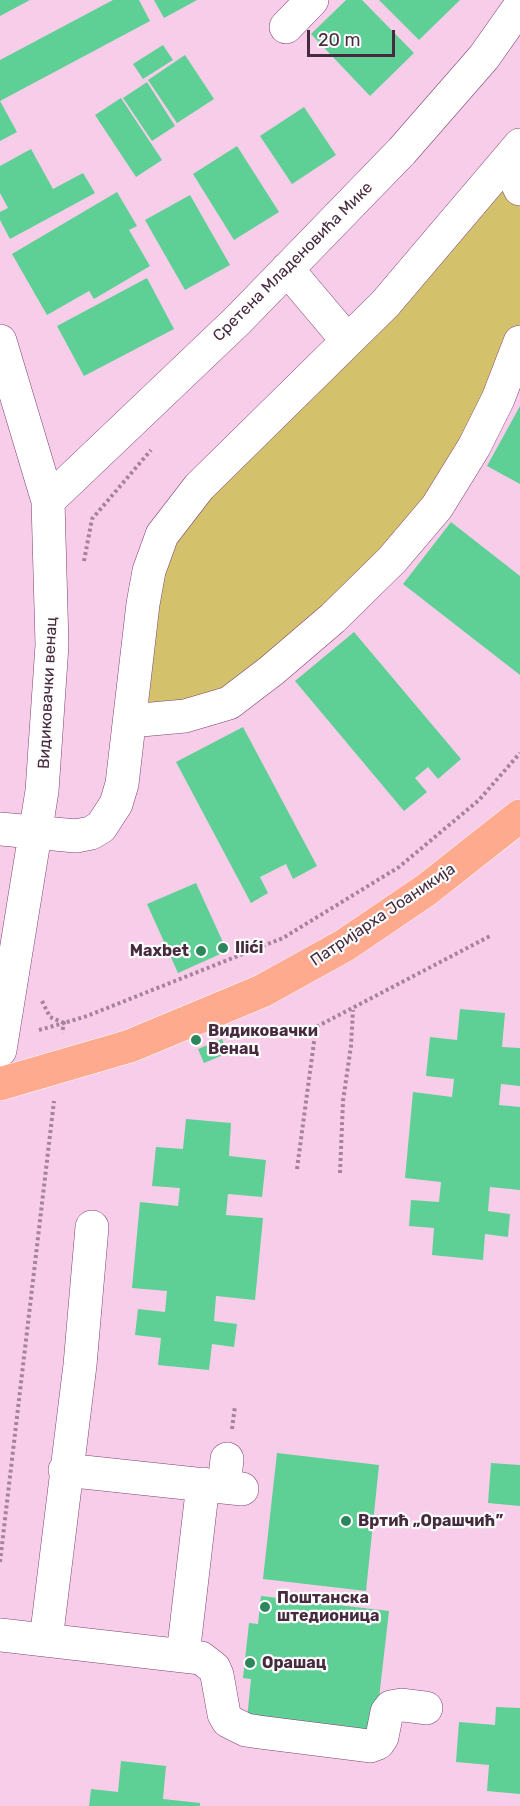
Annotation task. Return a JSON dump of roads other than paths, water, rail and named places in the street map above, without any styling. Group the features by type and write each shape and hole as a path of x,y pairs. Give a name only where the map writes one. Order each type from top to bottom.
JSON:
{"main road":[{"name":"Патријарха Јоаникија","path":"0,1083 130,1046 262,991 345,945 426,890 520,816"}],"street":[{"path":"286,27 312,0"},
{"name":"Сретена Младеновића Мике","path":"48,501 238,320 445,105 484,57 520,6"},
{"path":"0,829 76,836 91,833 102,827 116,804 122,784 147,582 162,535 199,487 385,304 516,165"},
{"path":"287,269 347,340"},
{"path":"130,721 185,716 229,703 271,671 392,560 437,507 474,447 498,399 520,342"},
{"name":"Видиковачки венац","path":"0,343 48,501 52,645 50,708 35,832 0,1050"},
{"path":"46,1640 65,1470 80,1365 92,1227"},
{"path":"65,1470 226,1471 183,1655"},
{"path":"0,1635 201,1658 214,1668 224,1714 234,1724 253,1731 370,1746 378,1743 382,1737 387,1712 391,1707 402,1705 426,1707"}],"place":[{"name":"Ilići","path":"223,948"},
{"name":"Maxbet","path":"201,951"},
{"name":"Видиковачки Венац","path":"196,1040"},
{"name":"Вртић „Орашчић”","path":"346,1521"},
{"name":"Поштанска штедионица","path":"265,1607"},
{"name":"Орашац","path":"250,1663"}]}
